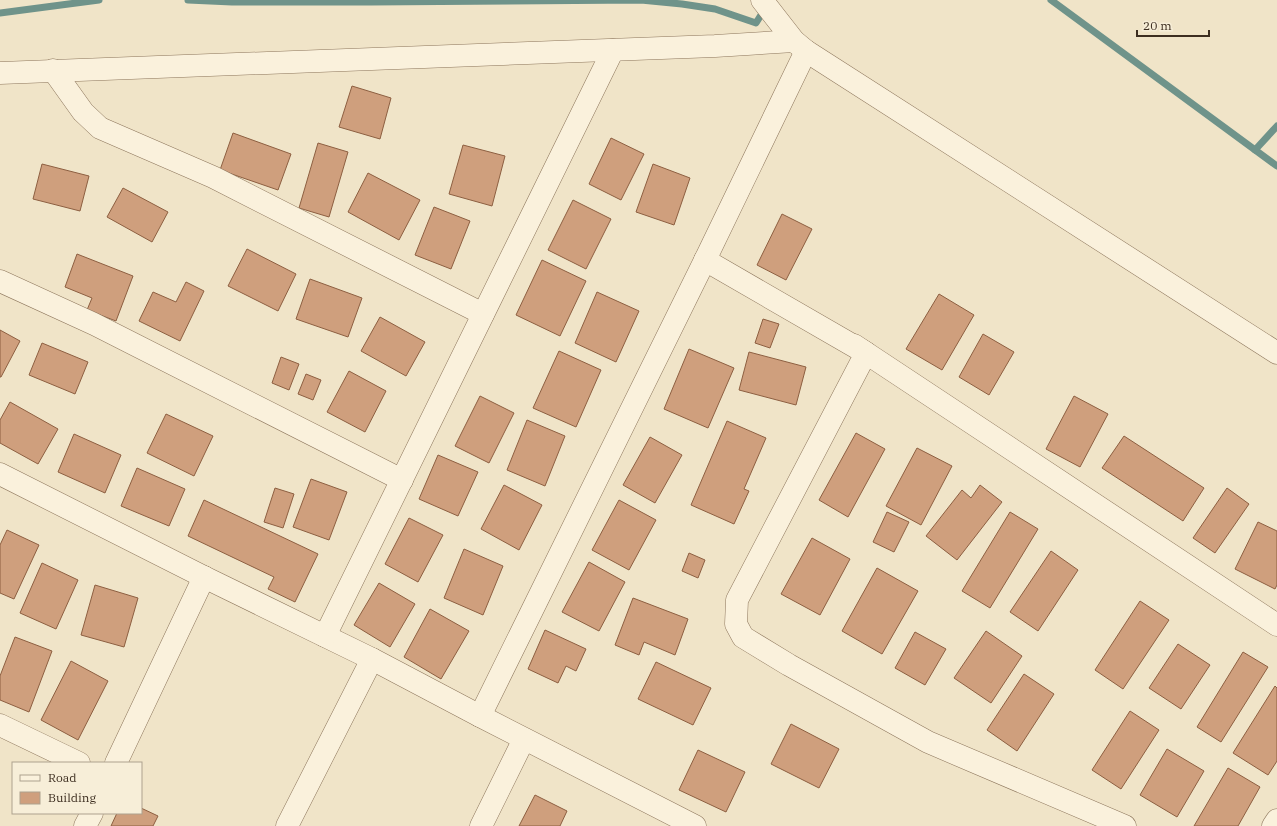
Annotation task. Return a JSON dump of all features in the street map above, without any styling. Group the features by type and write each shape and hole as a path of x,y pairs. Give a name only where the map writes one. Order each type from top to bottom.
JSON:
{"street":[{"path":"762,0 800,46 1277,353"},
{"path":"0,73 716,46 800,46"},
{"path":"480,716 707,255 800,46"},
{"path":"325,636 613,50"},
{"path":"53,70 83,112 100,128 213,177 483,314"},
{"path":"707,255 866,353 1277,625"},
{"path":"0,281 94,324 402,480"},
{"path":"866,353 737,600 736,624 743,637 789,665 928,742 1125,826"},
{"path":"0,474 204,577 372,659 524,739 695,826"},
{"path":"116,762 204,577"},
{"path":"287,826 372,659"},
{"path":"0,725 77,762"},
{"path":"481,826 524,739"},
{"path":"86,826 92,814"},
{"path":"1273,826 1277,820"}],"building":[{"path":"352,86 391,98 380,139 339,127"},
{"path":"233,133 291,154 278,190 220,170"},
{"path":"611,138 644,154 621,200 589,184"},
{"path":"318,143 348,152 329,217 299,208"},
{"path":"463,145 505,156 492,206 449,194"},
{"path":"42,164 89,176 80,211 33,199"},
{"path":"653,164 690,178 674,225 636,212"},
{"path":"368,173 420,200 399,240 348,212"},
{"path":"123,188 168,212 152,242 107,217"},
{"path":"573,200 611,219 586,269 548,250"},
{"path":"434,207 470,221 451,269 415,255"},
{"path":"782,214 812,229 786,280 757,265"},
{"path":"247,249 296,274 278,311 228,286"},
{"path":"77,254 133,276 116,321 87,310 92,298 65,287"},
{"path":"542,260 586,281 560,336 516,315"},
{"path":"310,279 362,298 348,337 296,319"},
{"path":"186,282 204,291 180,341 139,321 153,292 176,302"},
{"path":"597,292 639,311 616,362 575,343"},
{"path":"939,294 974,315 942,370 906,349"},
{"path":"380,317 425,342 406,376 361,351"},
{"path":"763,319 779,324 770,348 755,343"},
{"path":"0,330 20,341 1,377 0,377"},
{"path":"983,334 1014,352 989,395 959,377"},
{"path":"42,343 88,362 75,394 29,375"},
{"path":"689,349 734,368 708,428 664,409"},
{"path":"559,351 601,370 576,427 533,408"},
{"path":"749,352 806,367 796,405 739,390"},
{"path":"281,357 299,364 289,390 272,383"},
{"path":"349,371 386,391 365,432 327,412"},
{"path":"306,374 321,380 313,400 298,394"},
{"path":"480,396 514,413 489,463 455,446"},
{"path":"1074,396 1108,414 1080,467 1046,449"},
{"path":"10,402 58,429 38,464 0,443 0,420"},
{"path":"166,414 213,436 194,476 147,453"},
{"path":"527,420 565,436 545,486 507,470"},
{"path":"727,421 766,438 744,489 749,491 734,524 691,505"},
{"path":"856,433 885,449 848,517 819,500"},
{"path":"74,434 121,455 105,493 58,472"},
{"path":"1124,436 1204,488 1183,521 1102,468"},
{"path":"650,437 682,455 655,503 623,485"},
{"path":"917,448 952,466 921,525 886,506"},
{"path":"438,455 478,472 458,516 419,499"},
{"path":"137,468 185,489 169,526 121,506"},
{"path":"311,479 347,492 329,540 293,527"},
{"path":"504,485 542,505 519,550 481,529"},
{"path":"980,485 1002,502 957,560 926,536 962,490 971,498"},
{"path":"275,488 294,494 283,528 264,522"},
{"path":"1227,488 1249,504 1215,553 1193,538"},
{"path":"204,500 318,554 295,602 268,589 274,577 188,536"},
{"path":"619,500 656,520 629,570 592,550"},
{"path":"887,512 909,522 894,552 873,542"},
{"path":"1010,512 1038,529 990,608 962,591"},
{"path":"409,518 443,535 418,582 385,564"},
{"path":"1258,522 1277,531 1277,585 1275,589 1235,569"},
{"path":"7,530 39,545 14,599 0,593 0,545"},
{"path":"812,538 850,559 820,615 781,594"},
{"path":"464,549 503,566 483,615 444,598"},
{"path":"1051,551 1078,570 1038,631 1010,612"},
{"path":"689,553 705,560 698,578 682,571"},
{"path":"589,562 625,582 599,631 562,612"},
{"path":"42,563 78,580 56,629 20,613"},
{"path":"877,568 918,591 882,654 842,631"},
{"path":"379,583 415,604 390,647 354,625"},
{"path":"95,585 138,598 124,647 81,635"},
{"path":"633,598 688,619 675,655 644,642 639,655 615,645"},
{"path":"1140,601 1169,620 1123,689 1095,670"},
{"path":"430,609 469,631 441,679 404,657"},
{"path":"545,630 586,649 576,671 566,666 558,683 528,669"},
{"path":"986,631 1022,656 991,703 954,678"},
{"path":"915,632 946,649 925,685 895,668"},
{"path":"15,637 52,651 29,712 0,700 0,676"},
{"path":"1178,644 1210,665 1181,709 1149,688"},
{"path":"1243,652 1268,667 1221,742 1197,727"},
{"path":"71,661 108,681 78,740 41,720"},
{"path":"656,662 711,688 693,725 638,699"},
{"path":"1024,674 1054,694 1017,751 987,730"},
{"path":"1275,686 1277,688 1277,761 1268,775 1233,753"},
{"path":"1130,711 1159,730 1121,789 1092,770"},
{"path":"791,724 839,749 819,788 771,764"},
{"path":"1167,749 1204,771 1177,817 1140,795"},
{"path":"698,750 745,772 726,812 679,790"},
{"path":"1228,768 1260,787 1238,826 1194,826"},
{"path":"535,795 567,811 560,826 519,826"},
{"path":"142,808 158,816 153,826 111,826 117,814 142,814"}],"waterway":[{"path":"0,13 99,0"},
{"path":"188,0 232,2 641,0 715,9 756,23 761,15"},
{"path":"1051,0 1277,166"},
{"path":"1255,150 1277,126"}]}
